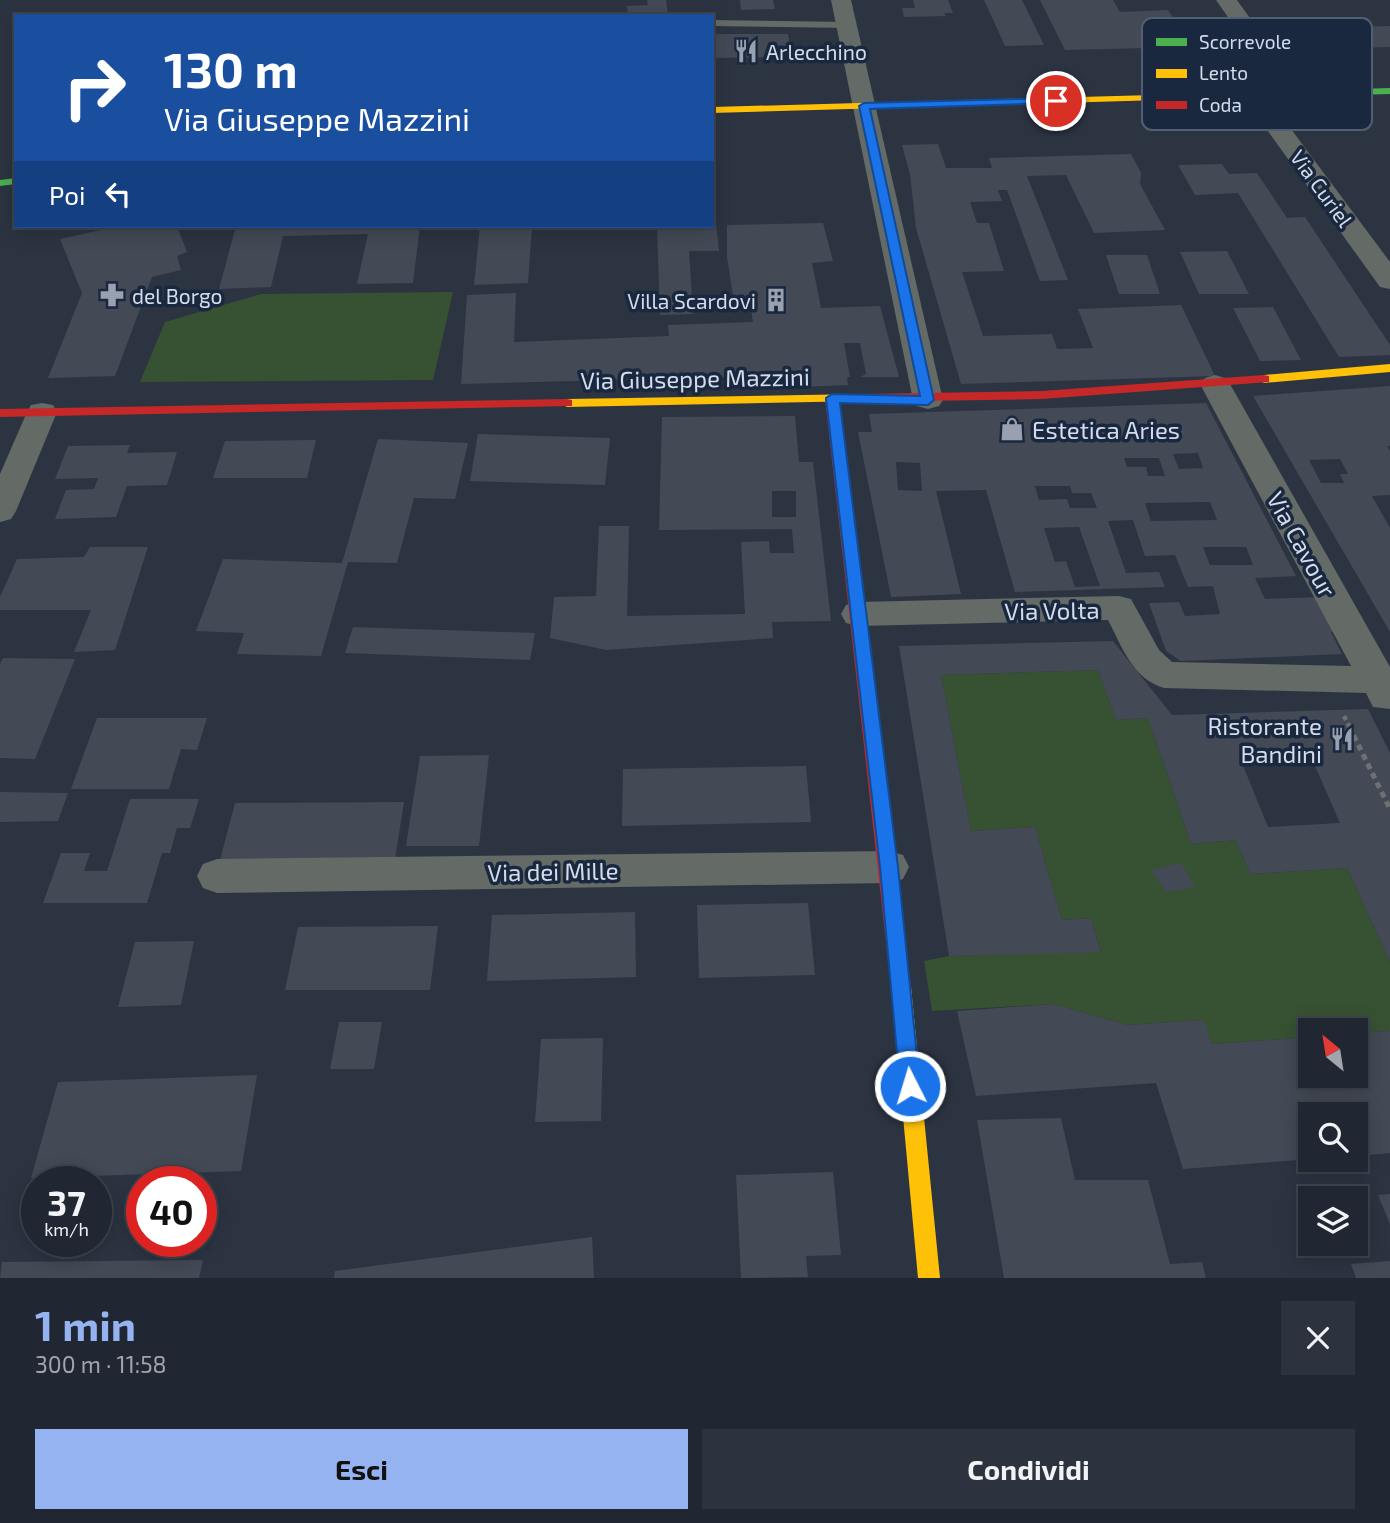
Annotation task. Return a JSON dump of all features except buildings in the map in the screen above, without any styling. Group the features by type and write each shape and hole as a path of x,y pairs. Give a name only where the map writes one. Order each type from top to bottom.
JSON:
{"street":[{"path":"841,0 928,400"},
{"path":"1226,0 1239,18"},
{"path":"1372,92 1390,91"},
{"path":"714,110 1142,98"},
{"name":"Via Curiel","path":"1280,130 1390,281"},
{"name":"Via Giuseppe Mazzini","path":"0,413 832,398 928,400 1215,384 1390,368"},
{"name":"Via Cavour","path":"1215,384 1386,689"},
{"path":"832,398 889,867 929,1278"},
{"path":"0,511 42,412"},
{"name":"Via Volta","path":"858,614 1119,608 1146,659 1164,675 1386,689"},
{"name":"Via dei Mille","path":"217,876 889,867"}],"lane":[{"path":"714,23 847,25"}],"green space":[{"path":"453,292 433,380 140,382 165,322 261,294"},
{"path":"1098,670 1116,720 1148,718 1191,844 1236,840 1250,874 1347,868 1390,962 1390,1031 1368,1032 1368,1018 1298,1018 1298,1038 1212,1044 1203,1020 1127,1025 1053,1004 932,1011 924,961 949,956 1101,951 1091,918 1062,920 1035,827 971,831 941,675"}],"traffic: fast":[{"path":"1372,92 1390,91"},
{"path":"0,183 14,181"}],"traffic: slow":[{"path":"714,110 1142,98"},
{"path":"1264,379 1390,368"},
{"path":"567,403 859,398"},
{"path":"901,987 929,1278"}],"traffic: jam":[{"path":"859,398 1042,395 1264,379"},
{"path":"832,398 901,987"},
{"path":"0,413 567,403"}],"place":[{"name":"Arlecchino","path":"746,51"},
{"name":"del Borgo","path":"112,295"},
{"name":"Villa Scardovi","path":"776,300"},
{"name":"Estetica Aries","path":"1012,429"},
{"name":"Ristorante Bandini","path":"1342,739"}],"route":[{"path":"910,1086 889,867 832,398 928,400 864,106 1056,101"}]}
